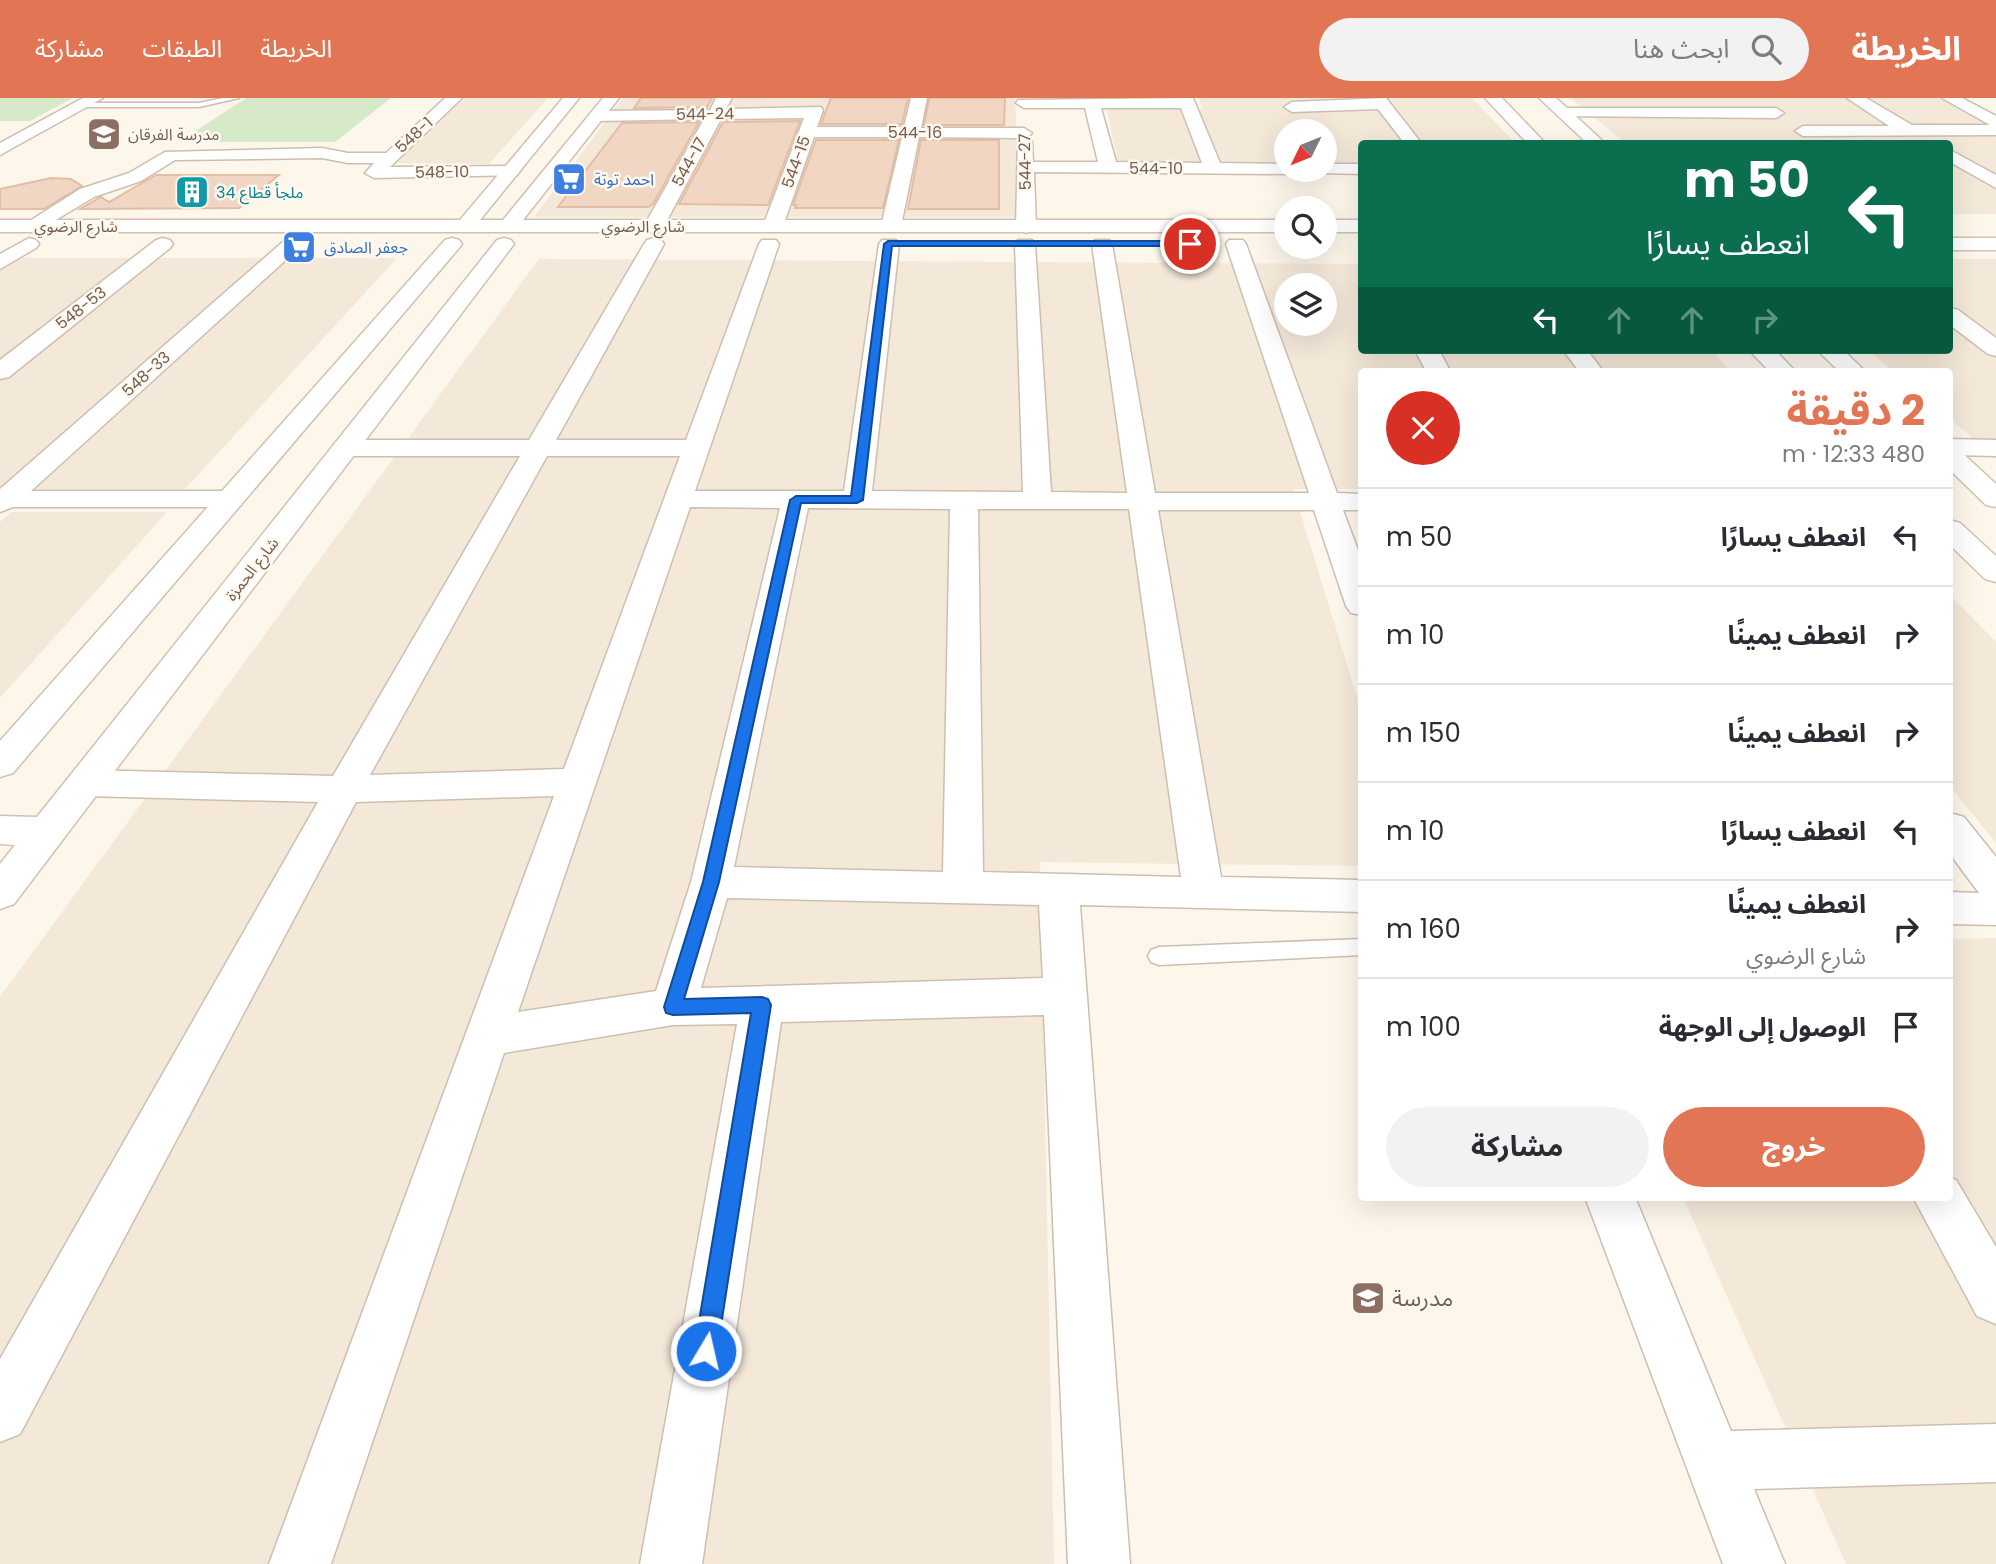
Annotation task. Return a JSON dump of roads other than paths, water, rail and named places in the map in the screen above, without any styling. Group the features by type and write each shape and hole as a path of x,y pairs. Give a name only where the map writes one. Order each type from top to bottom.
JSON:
{"street":[{"name":"548-1","path":"373,173 454,98"},
{"path":"0,764 458,235 571,98"},
{"name":"شارع الحمزة","path":"0,893 345,448 611,98"},
{"name":"544-17","path":"0,1414 344,789 540,448 724,98"},
{"path":"857,500 890,235 919,98"},
{"path":"1493,98 1534,140"},
{"path":"1547,98 1594,140"},
{"path":"1659,98 1700,129"},
{"path":"1754,98 1817,140"},
{"path":"1856,98 1924,140"},
{"path":"1950,98 1996,122"},
{"path":"1023,101 1092,103 1186,100 1213,168"},
{"name":"544-27","path":"1023,101 1037,500"},
{"path":"1299,119 1289,102 1380,101 1411,140"},
{"path":"0,150 89,102"},
{"path":"1092,103 1108,167"},
{"name":"544-24","path":"597,116 715,114 816,105"},
{"name":"544-15","path":"300,1564 816,105"},
{"path":"1965,106 1996,106"},
{"path":"1564,113 1776,113"},
{"path":"1803,131 1996,130"},
{"name":"544-16","path":"807,132 1024,133"},
{"path":"0,263 31,235 87,193 135,177 165,157 322,153 348,158 389,158"},
{"path":"1953,157 1996,183"},
{"name":"544-10","path":"1025,167 1274,169"},
{"path":"1337,168 1358,169"},
{"name":"548-10","path":"373,173 510,171"},
{"name":"شارع الرضوي","path":"0,226 31,235 163,244 292,244 458,235"},
{"path":"1337,226 1358,226"},
{"name":"شارع الرضوي","path":"1113,238 1274,227"},
{"path":"1953,227 1994,241"},
{"name":"شارع الرضوي","path":"0,244 31,235 1026,235 1274,244"},
{"path":"1113,238 1142,501 1203,892"},
{"path":"1953,244 1994,241"},
{"name":"548-53","path":"0,372 163,244"},
{"name":"548-33","path":"2,501 292,244"},
{"path":"1236,244 1358,594"},
{"path":"1337,244 1358,244"},
{"path":"1953,317 1996,349"},
{"path":"1578,354 1589,368"},
{"path":"1765,354 1780,368"},
{"path":"1834,354 1850,368"},
{"path":"1953,447 1996,448"},
{"path":"345,448 696,448"},
{"path":"1953,459 1996,499"},
{"path":"2,501 231,499"},
{"path":"678,499 1358,502"},
{"path":"673,1007 711,882 796,500"},
{"path":"963,888 964,500"},
{"path":"1953,532 1996,573"},
{"path":"86,783 344,789 578,782"},
{"path":"0,830 48,832"},
{"path":"1953,831 1996,885"},
{"path":"711,882 1358,896"},
{"path":"1059,890 1099,1564"},
{"path":"1953,908 1996,909"},
{"path":"488,1036 673,1007 1065,996"},
{"path":"671,1564 762,1005"},
{"path":"1612,1201 1754,1564"},
{"path":"1940,1201 1996,1297"},
{"path":"1714,1461 1996,1453"}],"lane":[{"path":"89,102 199,105 235,98"},
{"path":"1160,956 1358,947"}],"place":[{"name":"مدرسة الفرقان","path":"104,134"},
{"name":"احمد توتة","path":"569,179"},
{"name":"ملجأ قطاع 34","path":"192,192"},
{"name":"جعفر الصادق","path":"299,247"},
{"name":"مدرسة","path":"1368,1298"}]}
